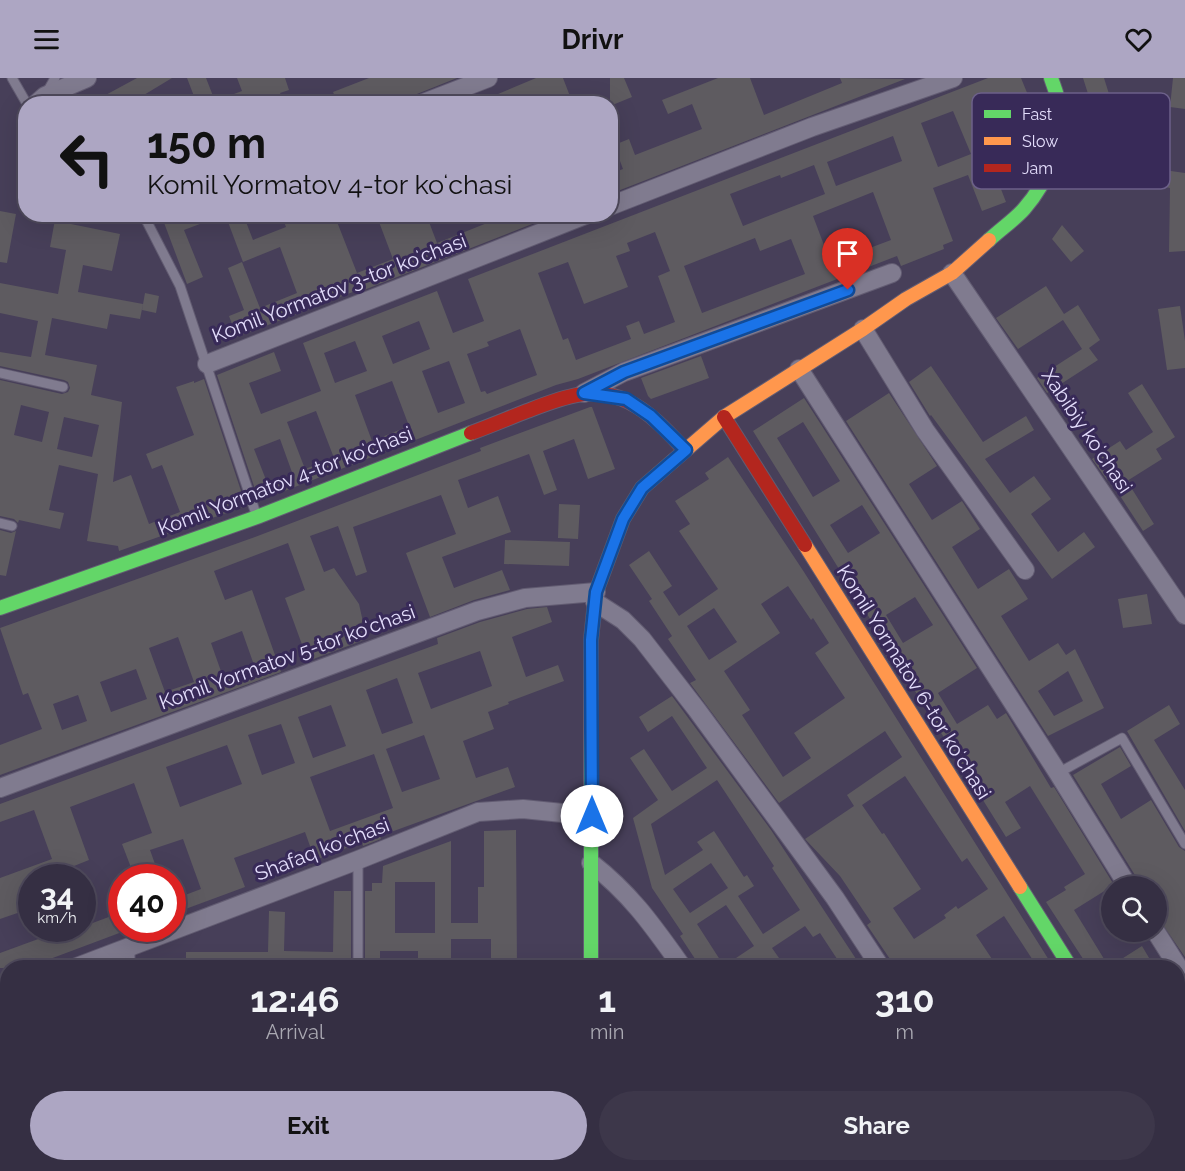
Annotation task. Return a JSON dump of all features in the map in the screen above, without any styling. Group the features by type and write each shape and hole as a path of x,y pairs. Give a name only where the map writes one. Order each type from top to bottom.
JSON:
{"street":[{"path":"49,96 87,78"},
{"path":"442,96 488,78"},
{"path":"618,203 812,127 953,78"},
{"path":"1052,78 1056,93"},
{"path":"591,960 591,640 595,597 623,519 642,488 724,417 906,299 952,273 1025,208 1037,189"},
{"name":"Komil Yormatov 3-tor koʻchasi","path":"207,364 568,222"},
{"name":"Komil Yormatov 4-tor koʻchasi","path":"0,608 257,517 561,398 584,393 624,372 892,273"},
{"name":"Xabibiy koʻchasi","path":"952,273 1185,615"},
{"path":"863,329 926,430 1025,570"},
{"path":"799,369 1122,876"},
{"name":"Komil Yormatov 4-tor koʻchasi","path":"584,393 626,399 651,416 686,450"},
{"name":"Komil Yormatov 6-tor koʻchasi","path":"724,417 1066,960"},
{"path":"595,597 642,639 697,710 821,879 876,960"},
{"name":"Komil Yormatov 5-tor koʻchasi","path":"0,788 477,611 525,598 595,597"},
{"name":"Shafaq koʻchasi","path":"94,960 478,812 523,809 592,816"},
{"path":"591,863 616,883 635,903 677,960"},
{"path":"1162,942 1174,960"}],"lane":[{"path":"12,78 22,96"},
{"path":"43,96 55,78"},
{"path":"147,222 180,286 257,517"},
{"path":"0,373 63,387"},
{"path":"0,523 12,526"},
{"path":"1058,773 1122,738 1185,844"},
{"path":"357,960 358,860"},
{"path":"130,946 130,960"}],"building":[{"path":"137,78 172,78 142,96 104,96"},
{"path":"187,78 206,78 213,96 194,96"},
{"path":"237,78 285,78 289,90 280,93 282,96 228,96 242,91"},
{"path":"369,78 457,78 414,96 335,96 333,92"},
{"path":"536,78 563,78 570,96 493,96"},
{"path":"610,78 624,78 632,97 618,103 618,96 610,96"},
{"path":"718,78 750,78 764,115 842,83 840,78 905,79 618,191 618,171 623,169 618,156 618,143 629,139 635,155 702,129 692,104 668,114 662,100"},
{"path":"988,78 1021,78 1027,93 972,93 972,185 968,175 933,188 953,241 943,245 944,249 901,266 897,256 578,379 556,385 259,501 217,375 274,352 281,371 249,383 261,414 321,391 303,343 437,291 453,333 484,321 468,279","holes":["953,111 971,154 938,167 921,123","893,136 902,161 836,186 827,162","814,165 825,194 743,226 730,194 780,175 781,178","873,192 891,240 859,252 856,242 827,253 813,216","655,232 670,271 658,276 675,322 644,334 639,321 626,326 631,339 576,360 568,338 563,340 538,273 568,262 584,304 628,287 616,256 630,251 627,243","755,238 760,251 791,239 805,274 702,313 684,266","419,321 430,349 393,364 382,336","520,329 537,375 487,394 485,391 481,392 467,354 489,346 487,342","355,341 367,371 335,383 324,353","449,361 465,403 438,413 422,371","392,381 409,426 372,441 355,395","316,411 334,458 305,469 287,422","280,439 293,475 268,485 254,449"]},
{"path":"1083,78 1104,78 1109,93 1088,93"},
{"path":"1173,78 1185,78 1185,109 1170,107"},
{"path":"1170,171 1185,173 1185,251 1169,252"},
{"path":"973,189 1001,189 1006,202 982,211"},
{"path":"0,211 16,214 7,263 0,262"},
{"path":"55,222 71,222 71,224 120,234 112,271 83,265 78,292 143,304 140,319 110,314 107,329 52,318 45,355 97,365 91,395 122,402 113,482 131,475 149,524 180,512 162,465 152,469 146,454 194,435 176,387 204,379 246,506 119,551 118,546 87,541 98,474 59,465 49,510 64,513 60,529 19,520 18,523 14,519 0,516 0,380 62,394 68,392 70,388 68,382 64,380 0,366 0,352 31,357 38,321 0,313 0,283 58,294 66,250 50,247","holes":["21,405 49,412 42,442 14,435","64,417 99,425 92,457 57,449"]},
{"path":"164,222 205,222 184,230 203,277 187,284"},
{"path":"228,222 246,222 253,240 286,227 284,222 337,222 357,273 393,259 379,222 429,222 437,243 490,222 537,222 237,337 229,316 244,310 228,268 242,262 260,308 297,293 280,247 243,262"},
{"path":"1062,225 1084,251 1071,262 1052,239"},
{"path":"1046,286 1064,314 1078,305 1100,340 1089,348 1098,360 1047,393 1037,378 1082,349 1063,320 1018,349 996,318"},
{"path":"145,293 159,296 156,313 142,310"},
{"path":"1180,306 1185,341 1185,368 1167,370 1158,309"},
{"path":"701,356 709,378 651,399 648,396 641,378"},
{"path":"931,366 983,442 1026,416 1034,430 985,459 1010,493 1034,476 1051,499 1031,514 1058,552 1084,532 1095,547 1052,579 930,416 909,382"},
{"path":"1142,384 1175,437 1156,449 1162,459 1127,481 1154,524 1143,531 1109,479 1107,480 1092,459 1120,441 1126,450 1153,432 1128,393"},
{"path":"889,393 937,466 909,484 932,520 962,501 980,529 952,547 978,589 1009,569 1028,599 1001,616 1029,661 1058,643 1066,655 1075,649 1104,708 1048,736 846,421","holes":["1068,671 1083,701 1054,716 1038,691"]},
{"path":"804,398 977,668 938,693 957,724 988,705 997,719 1006,713 1051,788 1054,787 1108,876 1101,876 1101,893 1074,910 1105,960 1084,960 1046,902 1066,890 1064,887 1085,874 1030,786 1005,802 1021,828 1006,837 753,431","holes":["803,422 840,481 813,497 777,438","862,505 880,533 848,553 830,525","915,597 933,625 903,643 886,615"]},
{"path":"592,407 615,469 588,479 574,439 543,451 557,490 544,495 529,454 458,480 468,508 498,496 511,532 442,557 454,588 502,570 510,590 474,600 430,617 406,553 456,534 441,495 353,527 367,572 356,576 338,526 310,536 324,572 334,568 359,604 363,622 358,624 364,640 308,661 285,598 305,590 288,543 214,571 225,600 252,590 281,672 0,775 0,745 42,729 28,693 23,695 0,628 255,537 481,451 480,448","holes":["242,631 254,665 223,677 211,643","178,637 194,682 165,692 149,648","136,669 147,699 111,712 100,682","78,695 87,721 62,730 53,704"]},
{"path":"728,457 804,572 1049,960 1033,960 1004,916 976,935 993,960 891,960 867,925 871,922 840,876 805,839 854,806 847,795 902,757 885,731 779,803 690,683 696,680 668,639 672,636 649,601 652,599 629,565 649,551 672,586 663,592 679,616 718,589 679,531 690,524 675,501 709,479 705,473","holes":["788,586 829,643 815,653 845,698 794,733 811,758 783,777 742,715 750,710 724,671 780,633 761,604","714,608 737,642 709,660 687,626","905,776 962,862 967,858 988,889 958,909 956,906 944,915 946,918 914,939 893,908 921,889 884,833 882,834 862,805"]},
{"path":"559,504 580,505 578,539 558,538"},
{"path":"0,530 11,533 16,531 6,576 0,575"},
{"path":"505,540 570,542 569,566 504,564"},
{"path":"1147,594 1152,624 1123,628 1118,599"},
{"path":"547,607 552,622 512,637 526,677 558,665 564,681 488,712 494,729 463,741 476,778 508,767 515,787 380,836 381,839 363,846 362,842 315,860 305,832 234,858 245,887 186,909 186,895 201,889 183,839 150,850 155,864 130,864 122,844 152,833 134,783 70,807 89,860 79,864 38,864 52,859 34,810 0,822 0,804 438,644 437,638 480,622 527,609","holes":["480,651 492,686 431,709 418,673","397,678 413,723 382,734 366,690","331,705 346,746 313,758 298,717","281,724 295,763 262,775 248,735","424,735 440,779 402,792 386,749","227,745 242,784 180,807 166,767","374,754 393,808 330,831 310,777"]},
{"path":"672,696 771,830 857,960 838,960 820,933 813,937 805,926 772,948 780,960 733,960 754,946 726,905 697,924 720,960 696,960 680,936 683,934 652,888 633,818 658,800 630,758 644,749 672,791 707,768 672,716 648,732 639,717","holes":["717,780 774,866 772,868 800,910 763,934 738,896 754,886 747,875 744,877 714,831 697,842 703,850 665,875 651,824","711,863 728,888 690,913 673,889"]},
{"path":"1169,705 1180,724 1154,740 1185,790 1185,831 1127,731"},
{"path":"1120,747 1131,766 1101,784 1121,819 1151,800 1179,847 1185,851 1185,957 1167,931 1167,876 1136,876 1073,775"},
{"path":"516,830 517,960 491,960 491,939 451,939 451,960 418,960 418,951 380,951 380,960 365,960 365,891 372,891 372,883 382,883 383,866 451,841 451,923 478,923 478,887 484,887 484,831","holes":["395,882 435,882 435,933 395,933"]},
{"path":"18,871 18,913 0,919 0,878"},
{"path":"334,891 351,891 351,960 186,960 186,952 268,952 269,911 285,912 284,951 333,952"},
{"path":"108,917 108,937 96,942 96,922"},
{"path":"30,942 95,942 47,960 0,960 0,953"},
{"path":"1142,946 1150,960 1120,960"}],"traffic: fast":[{"path":"1051,78 1056,93"},
{"path":"989,240 1020,213 1038,189"},
{"path":"0,608 257,517 471,433"},
{"path":"591,960 591,640 596,592 623,519 642,488 673,461"},
{"path":"1020,887 1066,960"}],"traffic: slow":[{"path":"673,461 724,417 906,299 952,273 989,240"},
{"path":"805,545 1020,887"}],"traffic: jam":[{"path":"471,433 565,398 603,394 629,402 645,412 685,450"},
{"path":"724,417 805,545"}],"route":[{"path":"592,816 591,640 596,592 623,519 642,488 686,450 651,416 626,399 584,393 624,372 848,290"}]}
